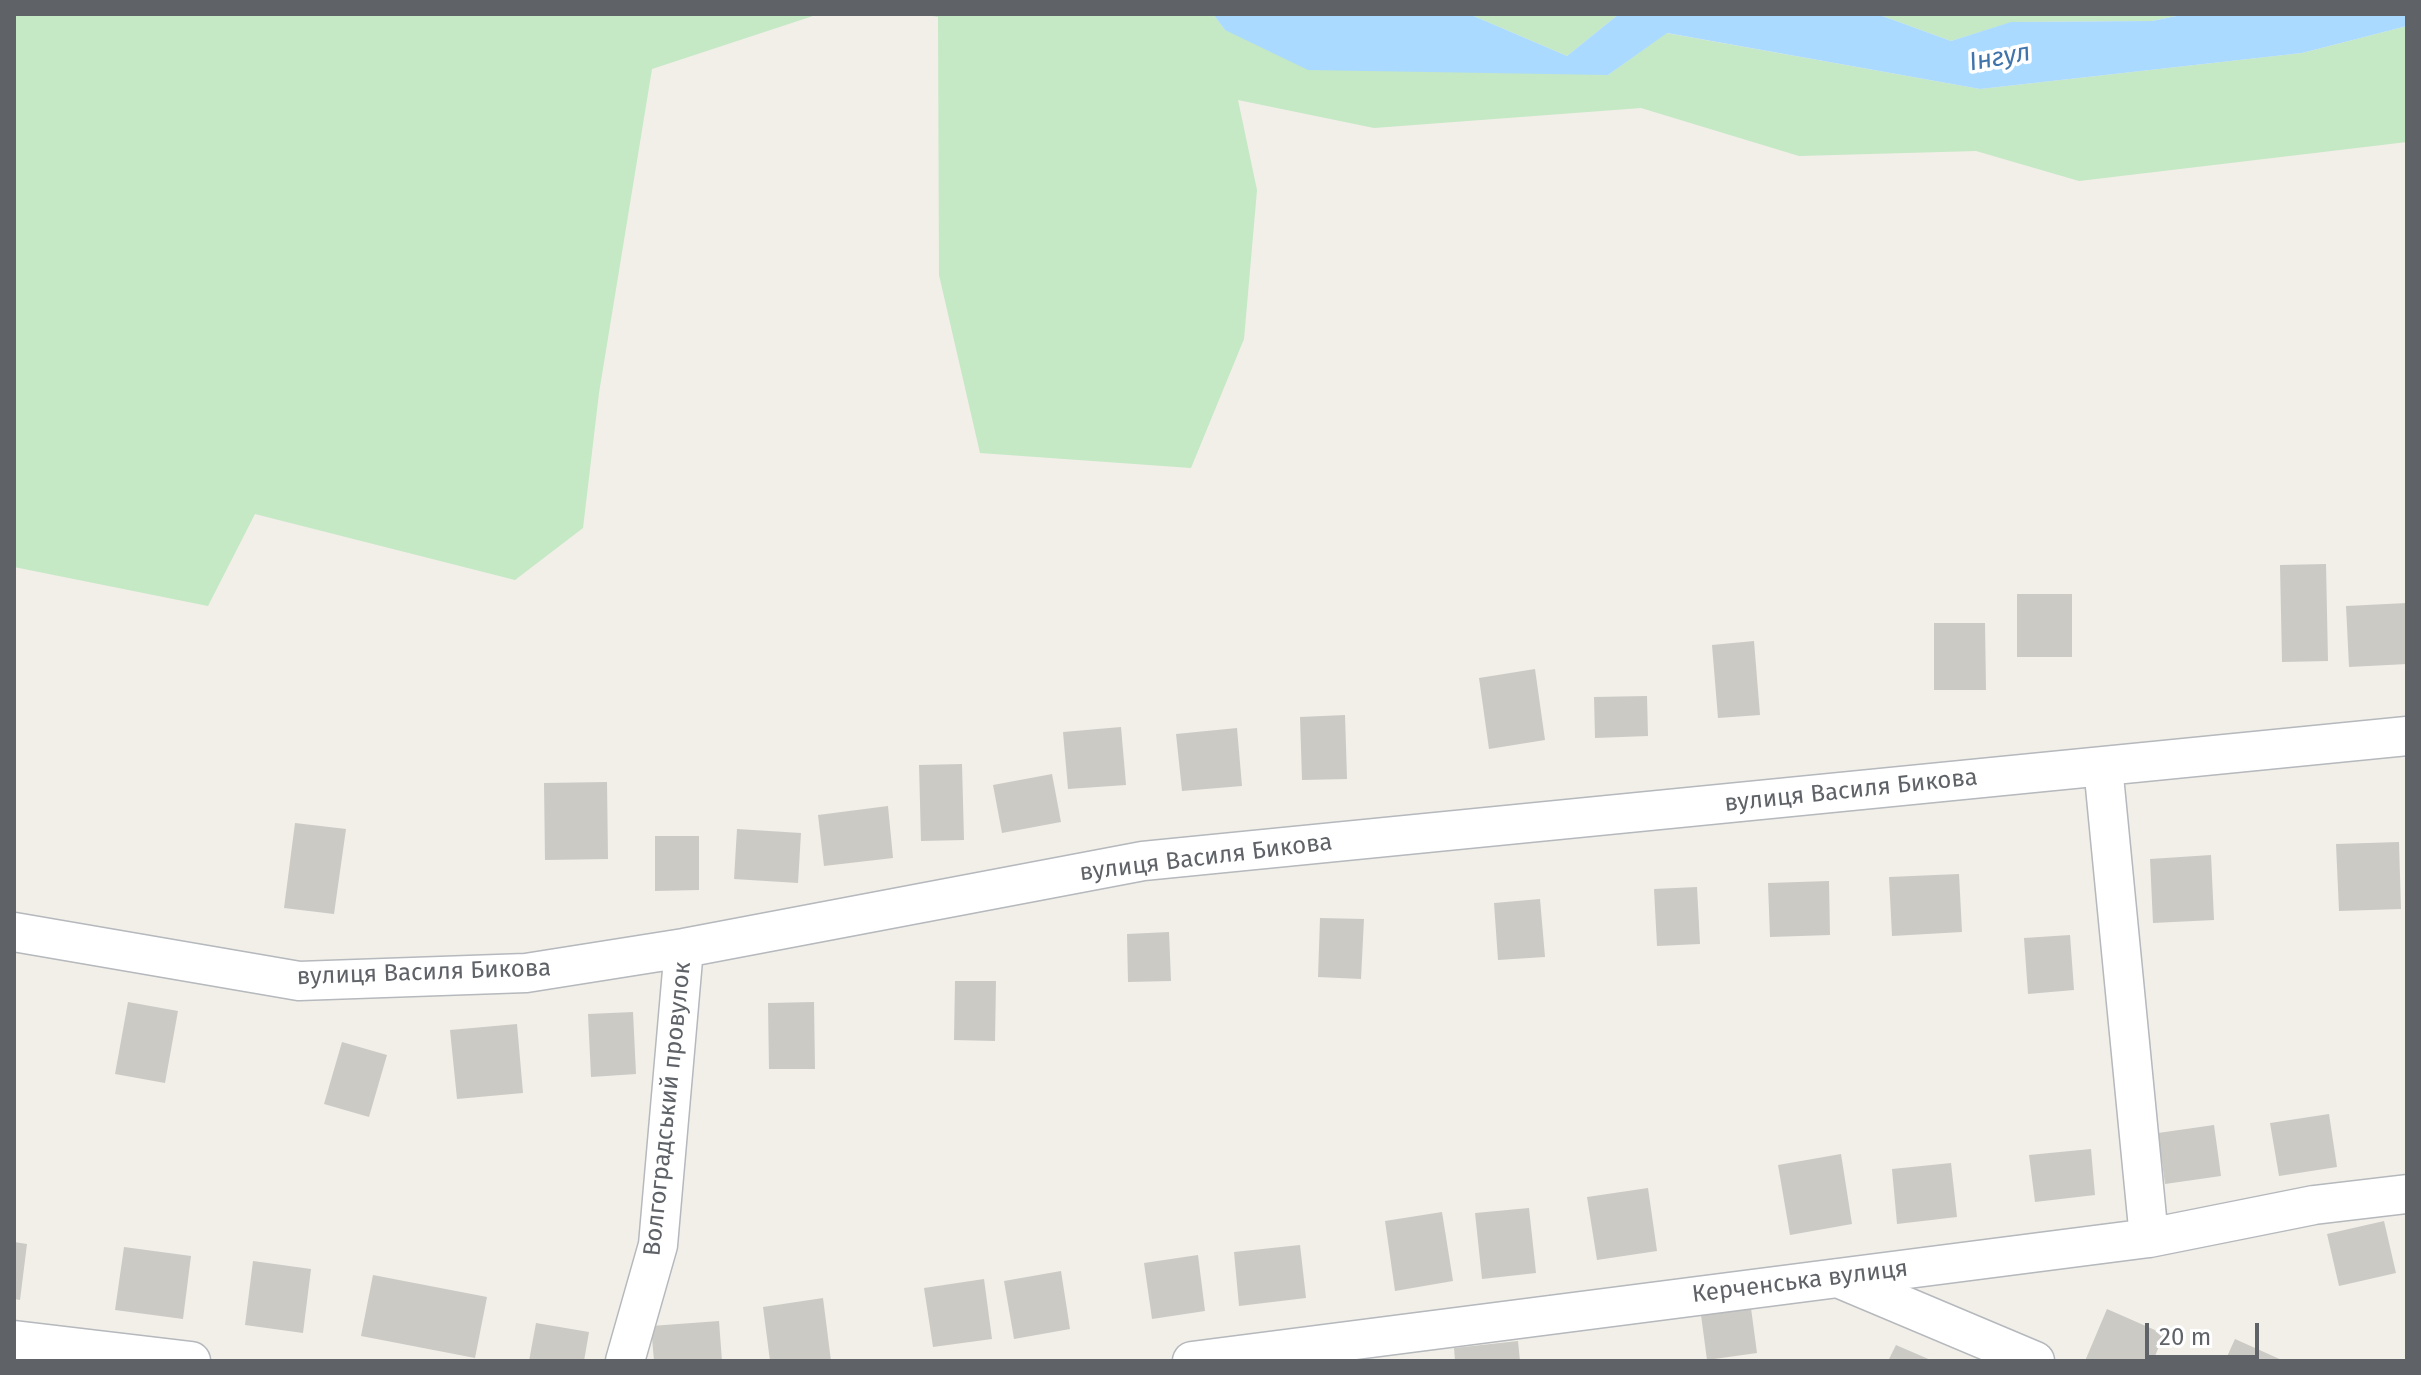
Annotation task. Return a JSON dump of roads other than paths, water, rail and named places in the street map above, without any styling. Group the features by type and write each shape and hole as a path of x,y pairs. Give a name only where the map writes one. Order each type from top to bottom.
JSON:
{"street":[{"name":"вулиця Василя Бикова","path":"14,932 299,981 526,973 684,948 1143,861 2407,736"},
{"path":"2103,766 2149,1238"},
{"name":"Волгоградський провулок","path":"625,1361 658,1245 684,948"},
{"name":"Керченська вулиця","path":"1216,1360 2149,1238 2314,1205 2407,1194"},
{"path":"1835,1277 2035,1361"},
{"path":"14,1340 191,1361"}],"water":[{"name":"Інгул","path":"1213,14 1469,14 1567,56 1619,14 1877,14 1951,41 2011,22 2152,21 2186,14 2407,14 2407,26 2302,53 1980,89 1667,33 1608,75 1308,70 1225,30"}]}
